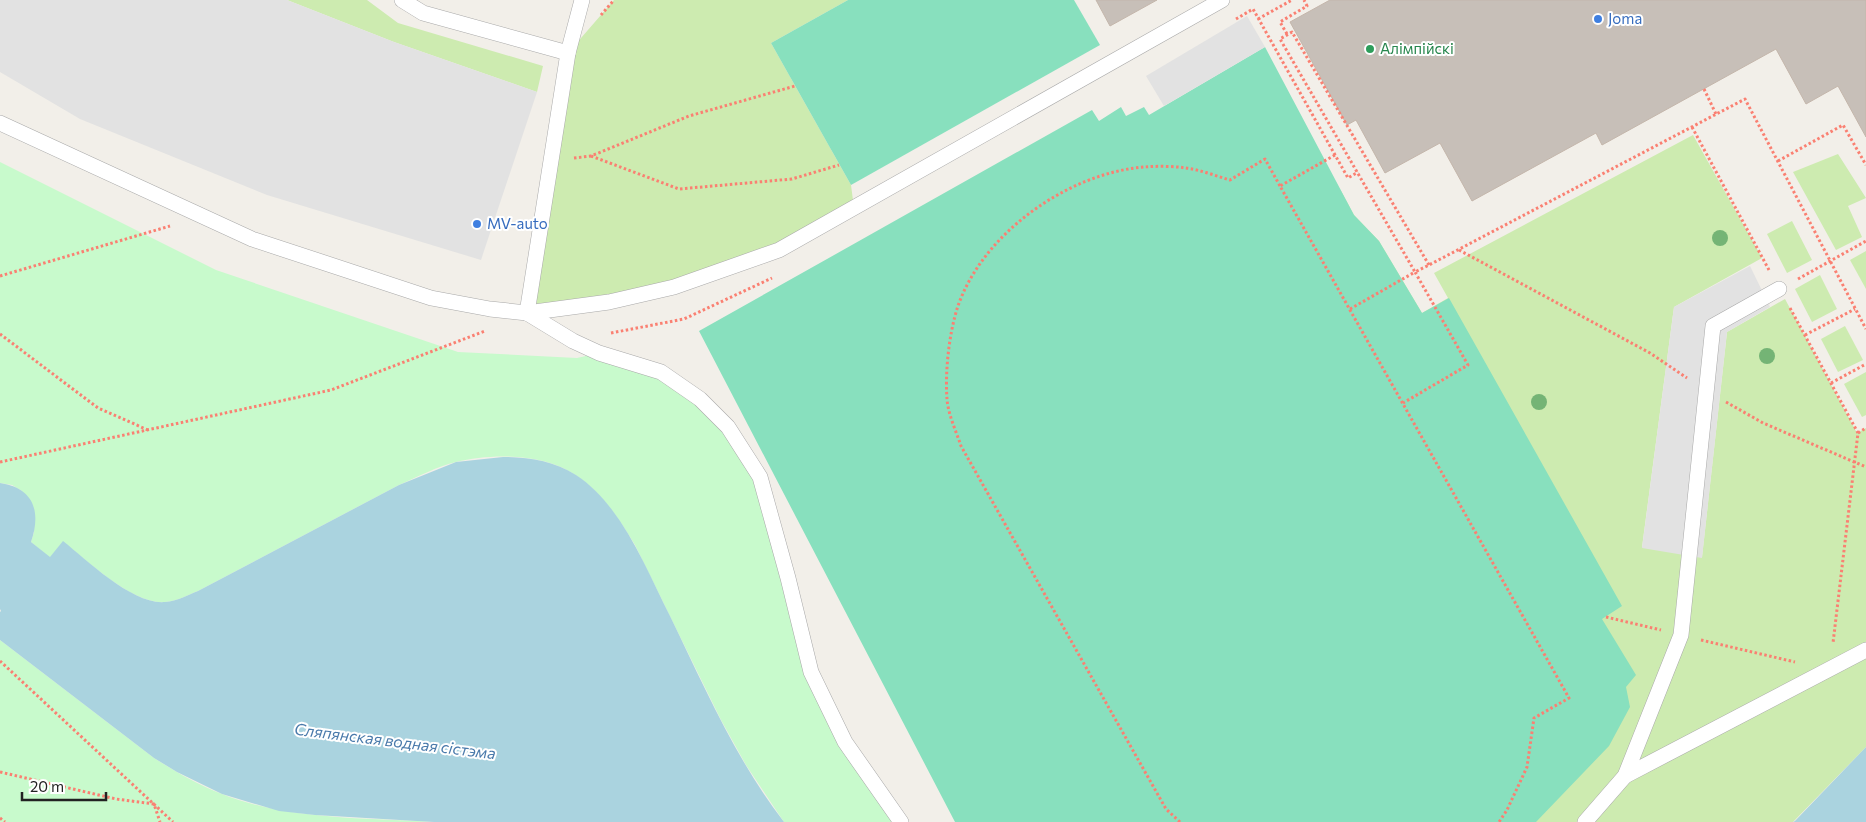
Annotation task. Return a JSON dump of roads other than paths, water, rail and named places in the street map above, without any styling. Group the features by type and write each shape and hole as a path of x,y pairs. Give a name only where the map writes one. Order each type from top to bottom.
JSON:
{"lane":[{"path":"402,0 422,13 568,53"},
{"path":"527,312 568,53 582,0"},
{"path":"0,123 252,239 431,298 490,309 527,312 609,302 674,287 779,250 1222,0"},
{"path":"1585,822 1625,776 1681,635 1714,326 1779,289"},
{"path":"527,312 599,353 661,372 700,398 728,427 760,477 788,578 811,672 845,742 900,822"},
{"path":"1625,776 1866,650"}],"water":[{"name":"Сляпянская водная сістэма","path":"503,457 532,459 559,466 576,475 607,503 620,520 642,559 708,696 736,748 751,774 784,822 434,822 279,811 222,794 177,772 154,758 0,640 0,483 21,490 28,496 35,512 34,531 31,542 50,557 63,541 98,570 125,589 139,597 165,602 198,591 399,485 456,462"},
{"path":"1866,747 1866,822 1793,822 1795,821"}],"place":[{"name":"Joma","path":"1598,19"},
{"name":"Алімпійскі","path":"1370,49"},
{"name":"MV-auto","path":"477,224"}]}
